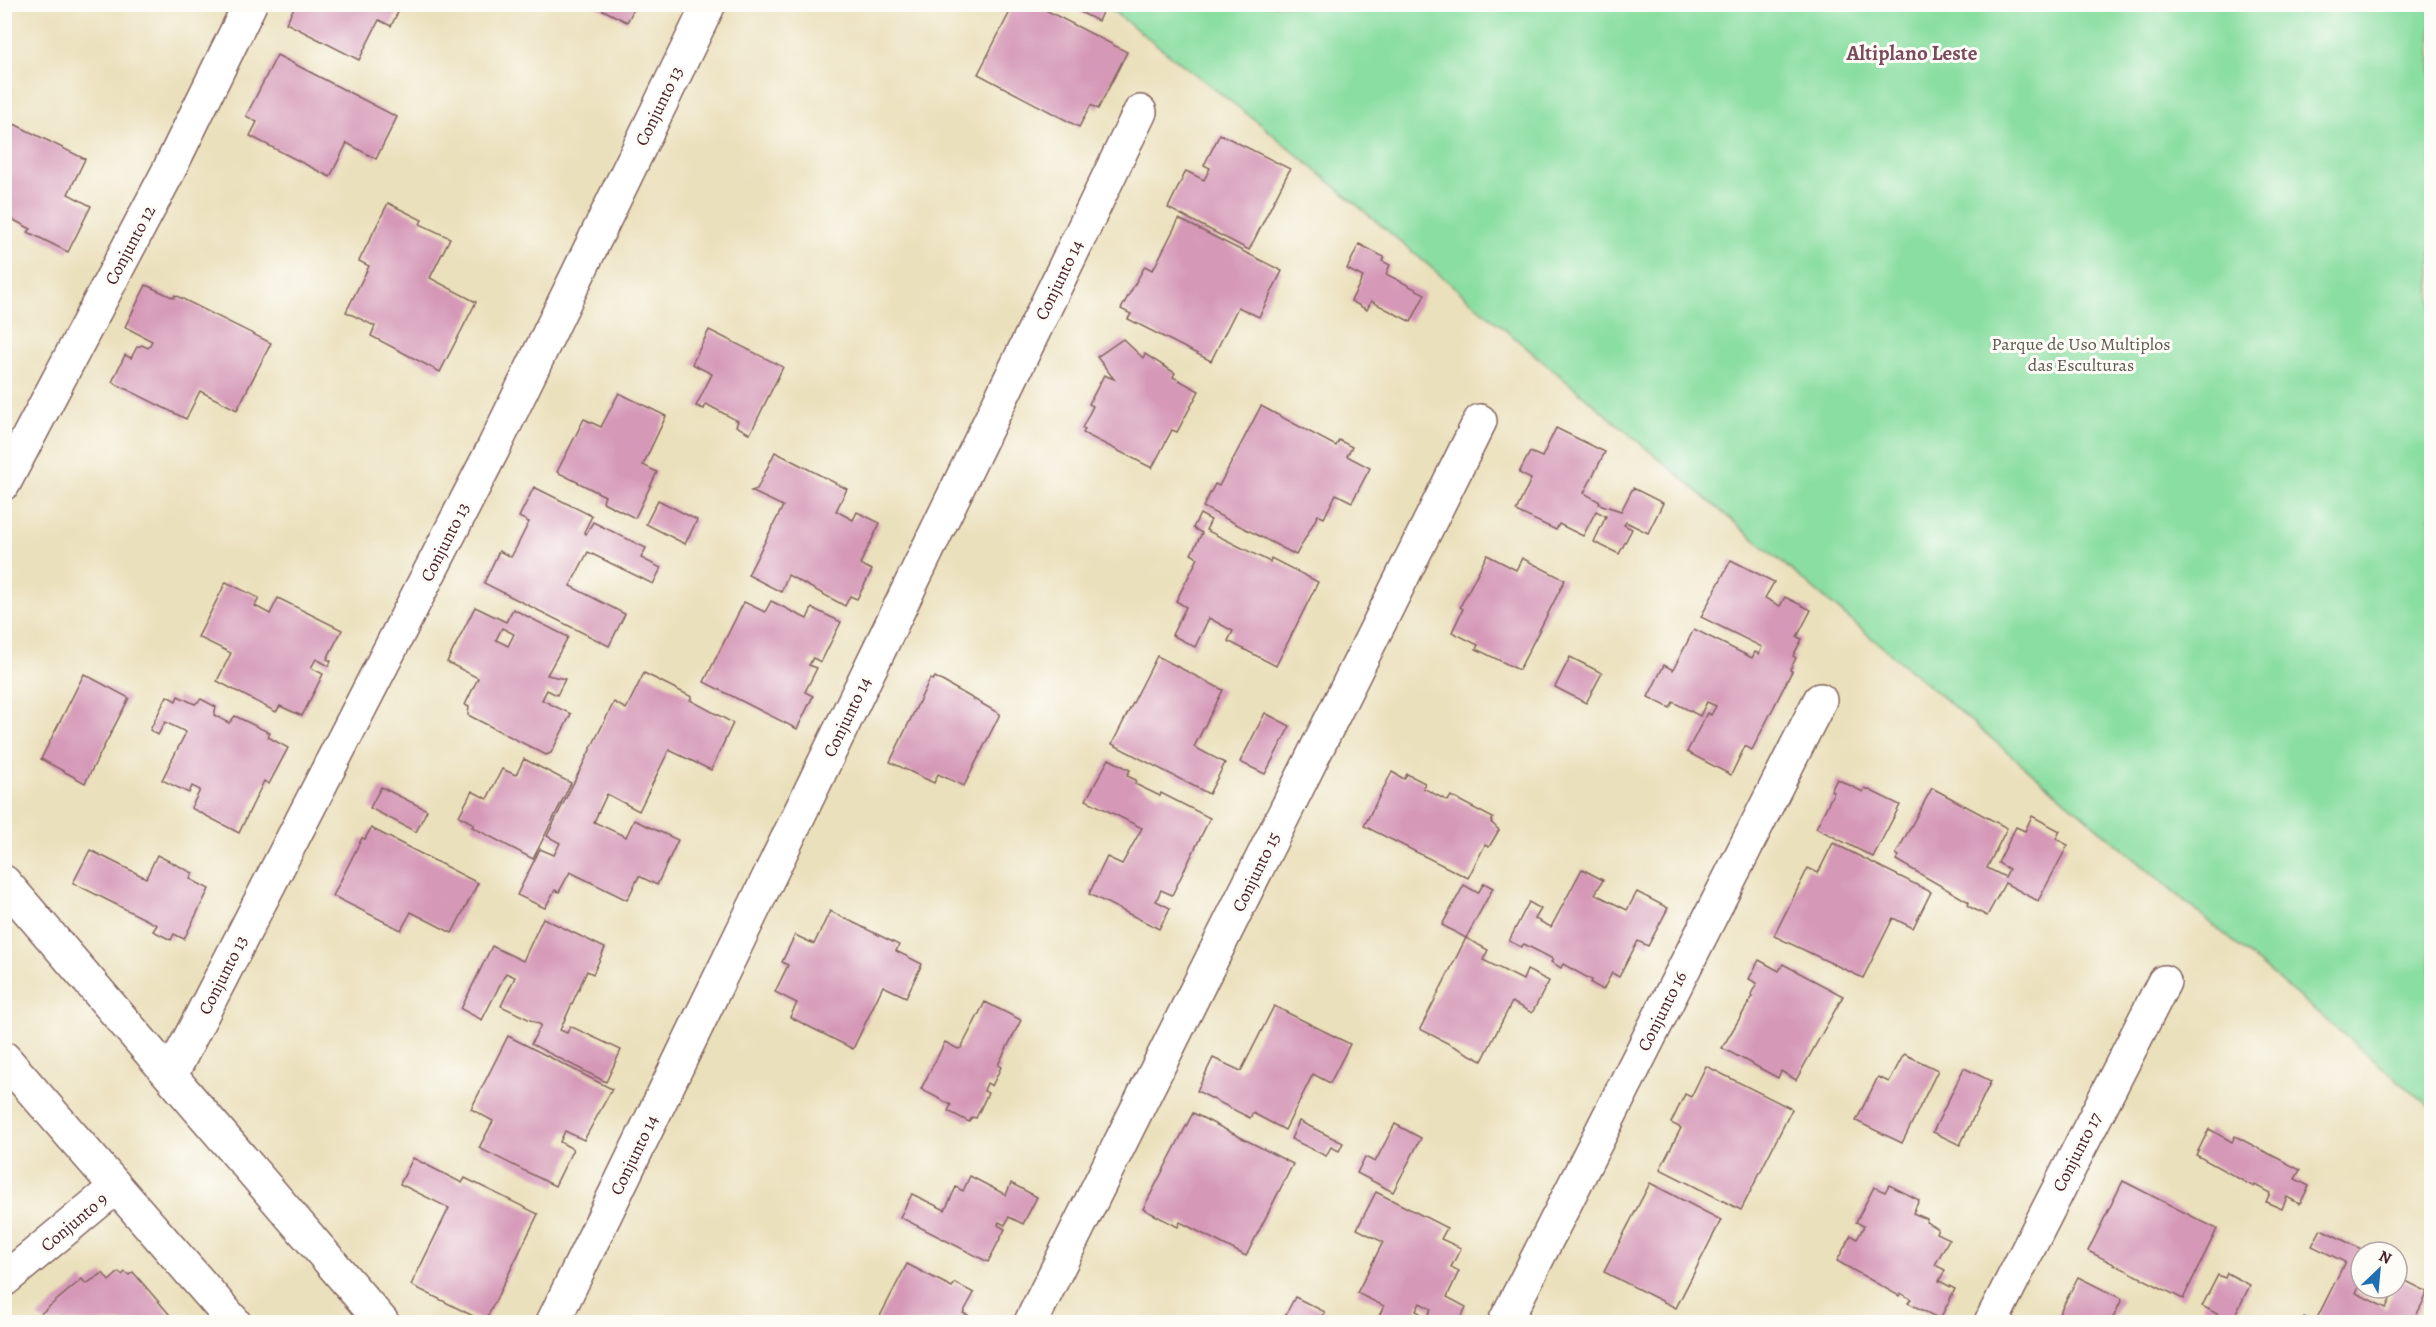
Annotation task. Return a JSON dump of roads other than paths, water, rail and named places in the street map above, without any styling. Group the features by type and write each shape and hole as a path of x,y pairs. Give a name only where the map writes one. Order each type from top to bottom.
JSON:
{"street":[{"name":"Conjunto 12","path":"4,483 167,174 250,4"},
{"name":"Conjunto 13","path":"171,1075 493,449 709,4"},
{"name":"Conjunto 14","path":"553,1323 1140,112"},
{"name":"Conjunto 15","path":"1031,1323 1480,421"},
{"name":"Conjunto 16","path":"1505,1323 1820,700"},
{"path":"7,889 171,1075 382,1323"},
{"name":"Conjunto 17","path":"1991,1323 2164,982"},
{"path":"4,1058 234,1323"},
{"name":"Conjunto 9","path":"4,1280 116,1187"}],"district":[{"name":"Altiplano Leste","path":"1912,53"}],"park label":[{"name":"Parque de Uso Multiplos das Esculturas","path":"2081,354"}]}
